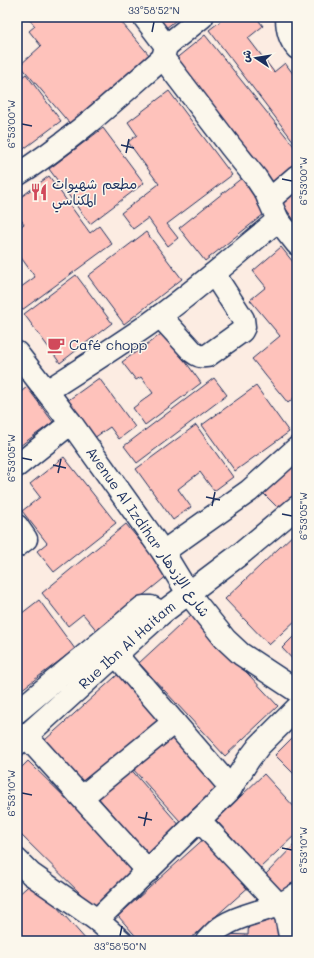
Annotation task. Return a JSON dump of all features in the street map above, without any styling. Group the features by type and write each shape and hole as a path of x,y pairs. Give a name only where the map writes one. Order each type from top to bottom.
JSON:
{"street":[{"path":"144,17 164,52 230,147 262,186 278,220 297,244"},
{"path":"17,175 70,138 202,17"},
{"path":"287,17 288,32 297,48"},
{"path":"269,200 297,176"},
{"path":"47,391 125,341 160,316 214,274 278,220"},
{"path":"160,316 197,356 207,356 242,331 244,327 243,319 214,274"},
{"name":"Avenue Al Izdihar شارع الإزدهار","path":"17,353 71,423 163,552 188,593 225,639 241,654 297,691"},
{"path":"17,466 71,423"},
{"path":"163,552 249,492 297,448"},
{"name":"Rue Ibn Al Haitam","path":"22,740 162,613 243,552 297,507"},
{"path":"17,526 26,539 17,546"},
{"path":"17,712 143,607 151,606 162,613"},
{"path":"116,655 231,788"},
{"path":"97,920 228,792 259,746 297,708"},
{"path":"82,797 174,722"},
{"path":"22,740 82,797 148,871"},
{"path":"199,820 288,899"},
{"path":"17,860 31,874 97,920 116,939"},
{"path":"207,941 221,927 233,920 288,899"},
{"path":"288,899 286,916 290,941"}],"building":[{"path":"27,17 117,17 150,56 70,124 20,65 41,46 29,31 35,26"},
{"path":"148,17 180,17 161,32"},
{"path":"226,17 256,17 263,26 248,38 274,72 285,63 297,79 297,140 294,142 209,30"},
{"path":"205,35 297,150 297,174 277,190 174,60"},
{"path":"26,74 61,121 17,154 17,81"},
{"path":"169,91 232,175 167,224 178,238 168,246 148,218 133,229 121,213 159,184 128,142 137,135 128,122"},
{"path":"103,128 144,183 90,224 49,169"},
{"path":"49,176 90,233 99,226 112,244 22,310 17,304 17,290 35,277 17,252 17,229 24,224 17,214 17,200"},
{"path":"243,177 269,210 205,261 179,228"},
{"path":"297,190 297,224 281,202"},
{"path":"146,232 182,279 124,324 88,276"},
{"path":"281,247 297,267 297,395 288,403 252,359 280,336 250,300 266,287 253,271"},
{"path":"76,275 112,323 60,363 24,314"},
{"path":"164,332 201,383 145,425 133,408 153,393 141,377 136,380 122,362"},
{"path":"99,378 135,427 119,439 110,427 94,438 67,401"},
{"path":"214,378 227,395 137,463 124,446"},
{"path":"256,386 289,432 235,471 202,425"},
{"path":"27,387 53,422 17,448 17,395"},
{"path":"196,425 233,477 214,491 200,472 178,489 191,507 173,520 136,469"},
{"path":"64,457 116,523 54,572 37,551 47,543 22,511 40,497 30,484"},
{"path":"297,458 297,494 280,510 262,492"},
{"path":"126,524 168,575 98,632 83,614 68,626 42,593"},
{"path":"297,531 297,619 269,645 225,599"},
{"path":"39,600 75,649 17,693 17,617"},
{"path":"192,614 278,706 225,756 139,663"},
{"path":"297,633 297,664 282,648"},
{"path":"124,669 161,721 82,786 45,740"},
{"path":"174,728 223,782 180,821 132,768"},
{"path":"297,733 297,777 275,755"},
{"path":"28,761 139,870 98,911 17,831 17,772"},
{"path":"128,766 181,827 149,856 96,795"},
{"path":"264,774 297,810 297,833 260,868 216,820"},
{"path":"208,835 252,884 188,941 140,941 118,916"},
{"path":"297,842 297,888 288,898 265,875"},
{"path":"17,873 23,879 17,884"},
{"path":"34,881 87,941 21,941 17,936 17,896"},
{"path":"249,915 283,917 282,941 225,941 225,934 248,935"}],"place":[{"name":"مطعم شهيوات المكناسي","path":"39,192"},
{"name":"Café chopp","path":"56,345"}]}
